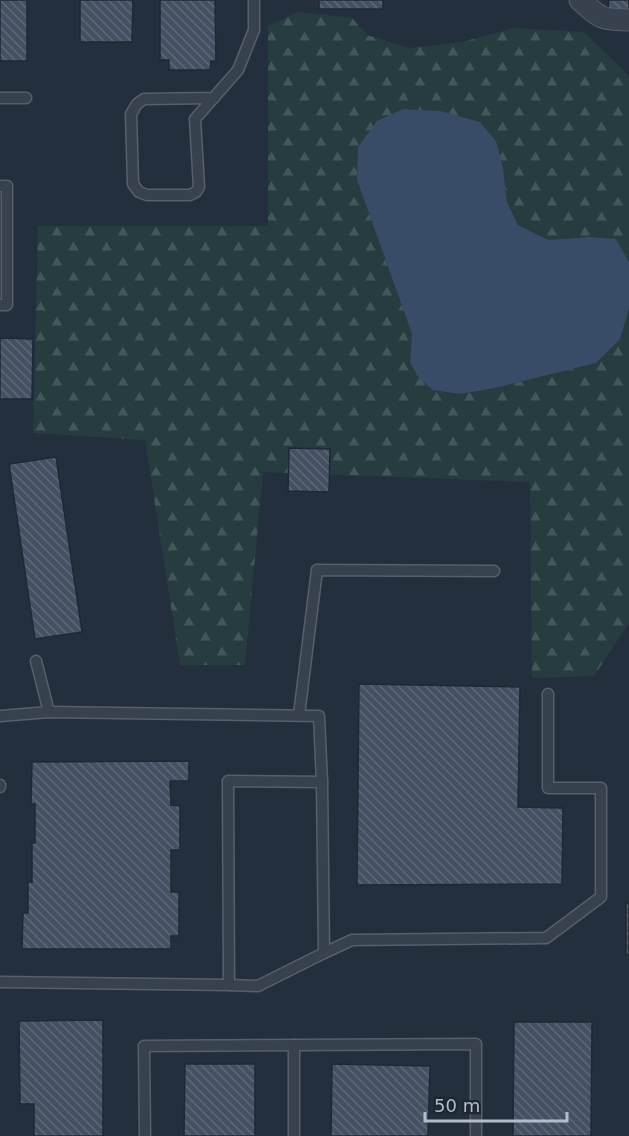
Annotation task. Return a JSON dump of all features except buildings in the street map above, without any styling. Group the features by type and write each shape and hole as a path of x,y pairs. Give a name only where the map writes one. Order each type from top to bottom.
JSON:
{"street":[{"path":"580,0 597,15 609,20 629,20"}],"lane":[{"path":"214,99 144,99 137,104 131,114 133,184 139,192 147,195 190,195 199,187 195,119 214,99 238,70 254,30 254,0"},
{"path":"0,98 26,98"},
{"path":"0,186 7,186 7,305 0,305"},
{"path":"299,715 317,570 494,571"},
{"path":"36,661 49,712"},
{"path":"0,982 258,986 352,940 546,938 601,897 601,788 548,788 548,694"},
{"path":"0,716 49,712 319,716 324,953"},
{"path":"229,985 228,782 322,782"},
{"path":"145,1136 144,1046 476,1044 476,1136"},
{"path":"294,1045 294,1136"}],"green space":[{"path":"298,12 352,18 367,35 409,48 462,42 515,28 584,32 629,76 629,262 616,239 590,237 548,240 518,225 507,202 503,168 357,180 412,334 410,362 461,394 596,363 620,339 629,309 629,623 594,676 532,678 530,482 263,472 245,665 180,665 145,440 33,433 38,226 268,226 268,26"}],"water":[{"path":"403,109 440,111 480,122 496,141 503,168 507,202 518,225 548,240 590,237 616,239 629,262 629,309 620,339 596,363 461,394 433,390 418,377 410,362 412,334 357,180 358,147 377,121"}]}
